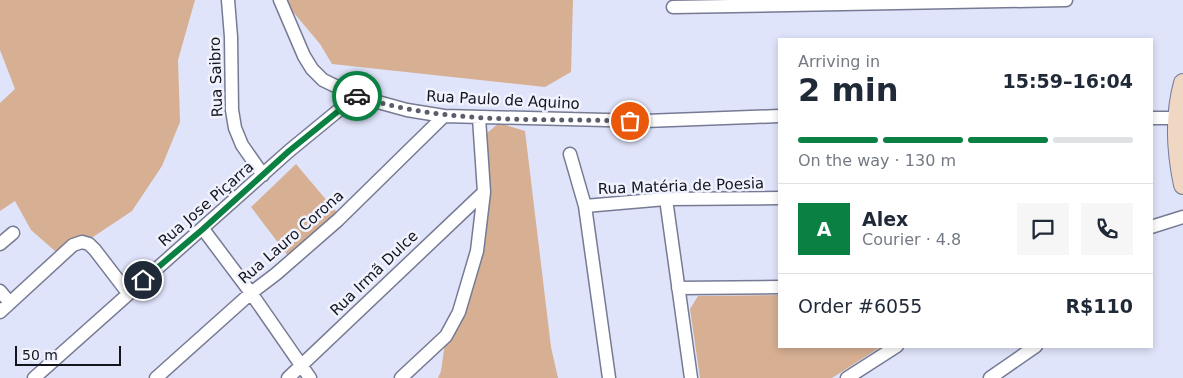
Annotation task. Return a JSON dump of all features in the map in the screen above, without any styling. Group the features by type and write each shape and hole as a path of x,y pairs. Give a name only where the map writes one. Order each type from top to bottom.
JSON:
{"main road":[{"path":"1183,83 1177,118 1179,166 1183,185"}],"street":[{"name":"Rua Saibro","path":"228,0 231,37 232,110 235,128 242,145 263,175"},
{"name":"Rua Paulo de Aquino","path":"280,0 304,56 312,70 323,80 356,96 407,110 444,116 479,118 645,121 778,116"},
{"path":"673,7 1066,0"},
{"name":"Rua Jose Piçarra","path":"34,378 128,293 356,96"},
{"name":"Rua Lauro Corona","path":"156,378 251,293 276,274 338,220 444,116"},
{"path":"401,378 446,336 458,312 477,251 484,192 479,118"},
{"path":"1153,118 1177,118"},
{"path":"570,154 585,206 610,378"},
{"name":"Rua Irmã Dulce","path":"288,378 484,192"},
{"name":"Rua Matéria de Poesia","path":"585,206 666,199 778,198"},
{"path":"666,199 691,378"},
{"path":"1153,227 1183,217"},
{"path":"203,229 302,364 310,378"},
{"path":"0,244 13,233"},
{"path":"0,312 73,246 82,242 89,244 128,293"},
{"path":"678,288 778,287"},
{"path":"0,291 10,303"},
{"path":"847,378 893,348"},
{"path":"990,378 1033,348"}],"shaded area":[{"path":"0,0 195,0 178,60 180,122 162,166 132,211 90,239 55,251 31,230 15,201 0,211 0,103 15,89 0,50"},
{"path":"283,0 573,0 571,72 545,87 332,64 320,44"},
{"path":"499,123 525,131 551,347 558,378 438,378 441,371 446,336 477,251 480,139"},
{"path":"296,164 339,215 289,257 251,207"},
{"path":"778,295 778,348 879,348 832,378 700,378 690,309 698,296"}],"way so far":[{"path":"357,96 407,110 444,116 630,121"}],"route":[{"path":"143,280 203,229 289,151 357,96"}]}
